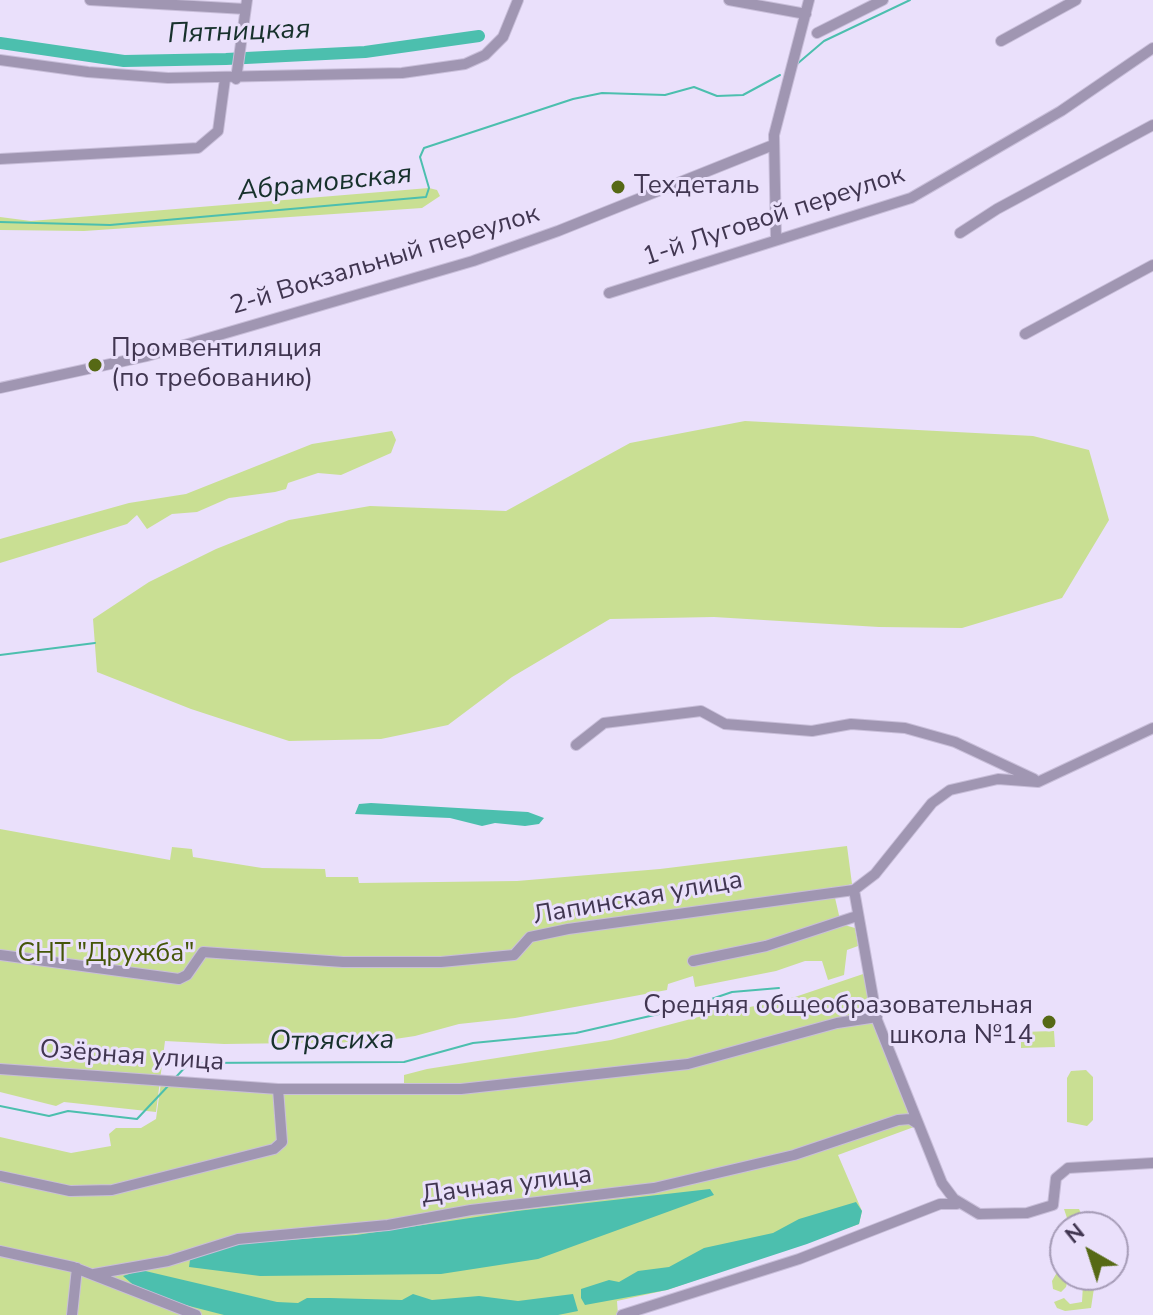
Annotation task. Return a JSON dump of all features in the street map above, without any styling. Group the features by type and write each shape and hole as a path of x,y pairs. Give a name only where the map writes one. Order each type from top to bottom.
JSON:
{"street":[{"path":"0,159 198,148 218,131 246,5 90,0"},
{"path":"0,60 131,76 231,79 345,76 431,69 472,62 498,43 518,0"},
{"path":"729,0 806,14"},
{"path":"776,239 773,145 782,95 809,0"},
{"path":"817,33 883,0"},
{"path":"1001,41 1076,0"},
{"name":"1-й Луговой переулок","path":"609,293 895,204 927,190 1061,111 1153,48"},
{"path":"960,233 997,209 1153,125"},
{"name":"2-й Вокзальный переулок","path":"0,388 147,356 473,261 558,231 773,145"},
{"path":"1025,334 1153,265"},
{"path":"576,745 604,723 701,711 725,724 812,731 851,724 905,728 955,742 1004,767 1044,780"},
{"path":"959,1204 942,1183 877,1017 854,890 875,874 932,803 950,790 991,779 1044,780 1153,728"},
{"name":"Лапинская улица","path":"0,955 179,979 187,975 203,952 343,962 441,962 514,955 530,937 546,933 763,900 854,890"},
{"path":"693,961 766,946 857,916"},
{"name":"Озёрная улица","path":"0,1069 278,1089 461,1089 647,1070 700,1061 837,1023 877,1017"},
{"path":"0,1176 58,1190 112,1190 274,1149 282,1142 278,1089"},
{"name":"Дачная улица","path":"94,1274 168,1261 238,1239 388,1225 471,1210 654,1188 794,1155 898,1120 910,1119 918,1124"},
{"path":"622,1315 799,1259 940,1204 959,1204 983,1215 1015,1215 1053,1205 1056,1178 1068,1168 1153,1163"},
{"path":"0,1251 77,1268 196,1315"},
{"path":"72,1315 77,1268"}],"green space":[{"path":"429,188 437,190 440,196 422,208 84,231 0,230 0,217 31,221"},
{"path":"745,421 1033,436 1089,450 1109,520 1062,598 962,628 879,627 714,617 610,619 512,677 448,725 381,739 289,741 191,709 97,672 93,619 149,582 216,549 289,520 370,506 506,511 630,443"},
{"path":"392,431 396,440 391,453 341,475 318,473 288,483 286,489 229,498 197,512 172,514 147,529 137,515 127,524 0,563 0,539 129,503 186,494 312,444"},
{"name":"СНТ \"Дружба\"","path":"0,829 170,860 172,847 192,849 193,857 262,868 325,869 326,877 358,877 359,883 517,881 660,869 847,846 852,884 833,889 841,924 855,928 858,946 847,950 844,975 828,980 822,961 805,961 776,971 695,987 693,976 668,984 667,990 515,1018 459,1024 415,1036 375,1042 224,1044 165,1041 156,1112 64,1102 56,1106 0,1092"},
{"path":"869,972 878,1014 922,1124 838,1155 862,1211 859,1224 667,1290 617,1301 618,1315 0,1315 0,1137 71,1153 111,1146 109,1134 116,1128 141,1128 156,1119 162,1075 282,1085 404,1084 404,1075 427,1069 611,1040 706,1015 708,1008 732,1002 750,1007 795,997"},
{"path":"1054,1031 1055,1047 1021,1048 1021,1032"},
{"path":"1086,1070 1093,1077 1093,1120 1087,1126 1067,1122 1067,1078 1071,1071"},
{"path":"1083,1291 1094,1291 1091,1308 1065,1311 1057,1308 1054,1302 1064,1298 1070,1304 1082,1302"}],"shaded area":[{"path":"359,804 528,812 544,818 539,824 525,826 495,823 482,826 450,818 355,814"},
{"path":"710,1189 714,1195 538,1259 441,1274 260,1276 189,1267 190,1260 233,1244 356,1235 517,1211"},
{"path":"856,1202 862,1211 859,1224 807,1244 667,1290 585,1305 581,1298 581,1289 609,1280 619,1282 638,1271 669,1267 704,1248 773,1233 799,1219"},
{"path":"141,1270 277,1302 298,1303 307,1298 402,1300 413,1294 432,1300 479,1296 518,1301 573,1294 578,1311 558,1315 224,1315 162,1299 138,1289 123,1276"}],"waterway":[{"name":"Абрамовская","path":"797,64 824,41 910,0"},
{"name":"Пятницкая","path":"0,43 124,61 365,52 479,36"},
{"name":"Абрамовская","path":"0,222 110,225 426,197 429,188 420,157 424,148 573,99 602,93 665,95 694,87 717,96 743,95 780,75"},
{"path":"0,655 95,643"},
{"name":"Отрясиха","path":"176,1077 189,1063 404,1062 473,1043 576,1033 685,1008 732,992 779,988"},
{"name":"Отрясиха","path":"0,1106 49,1116 68,1111 137,1119 169,1085"}],"place":[{"name":"Техдеталь","path":"618,187"},
{"name":"Промвентиляция (по требованию)","path":"95,365"},
{"name":"Средняя общеобразовательная школа №14","path":"1049,1022"}]}
